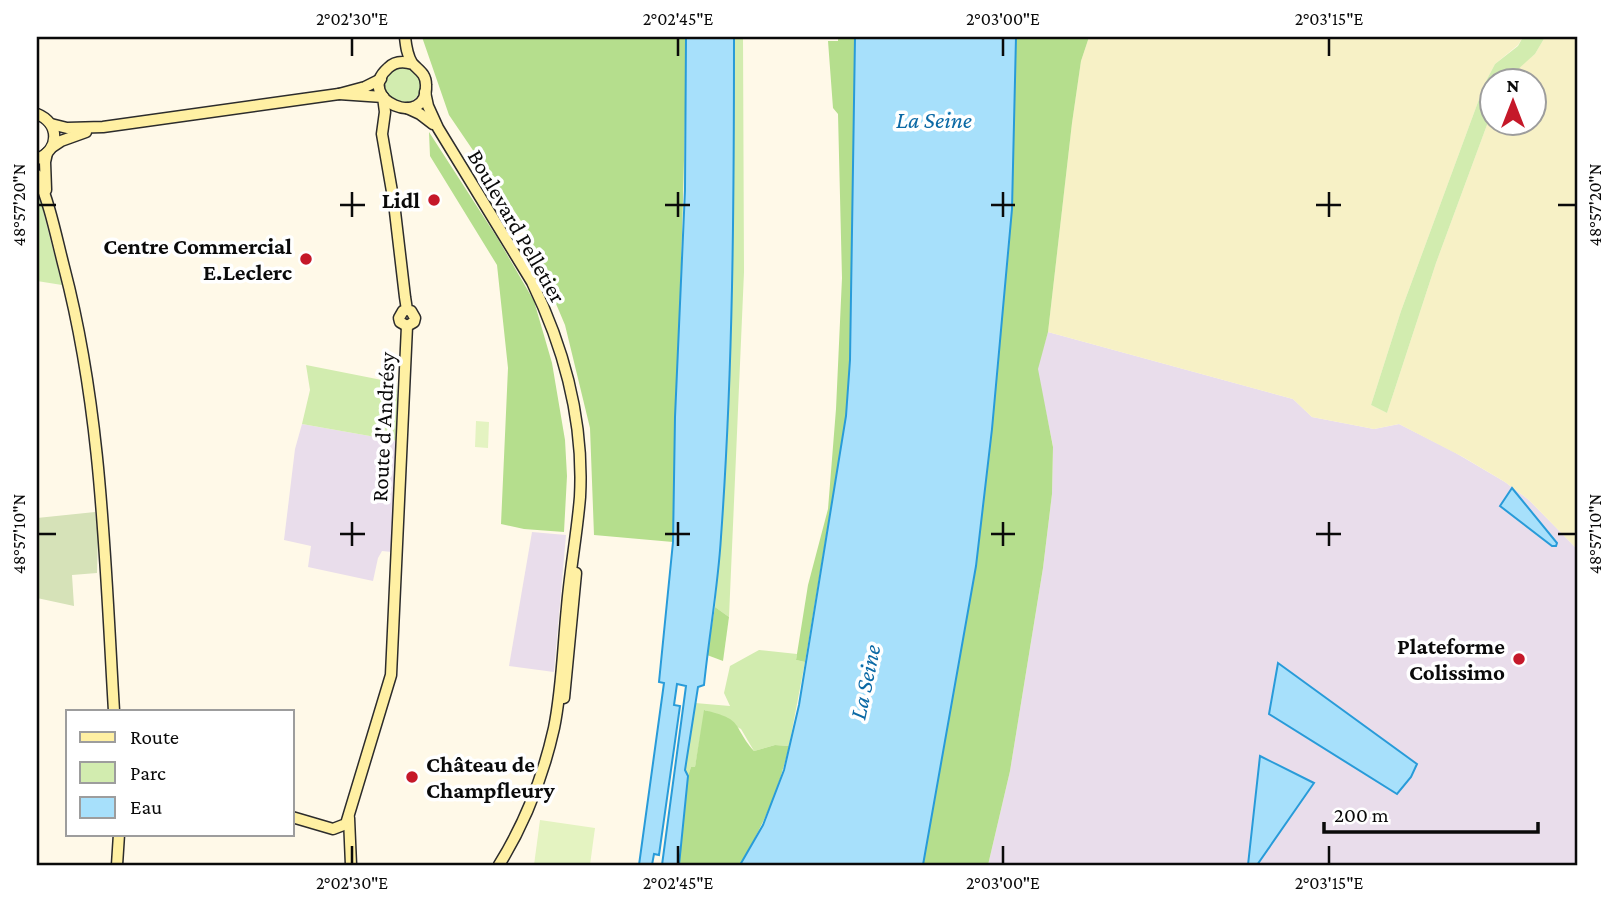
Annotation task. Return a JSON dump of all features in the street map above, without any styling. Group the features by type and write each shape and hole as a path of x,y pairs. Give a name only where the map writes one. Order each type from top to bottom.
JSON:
{"street":[{"path":"394,64 403,37"},
{"path":"383,127 391,117 420,102 425,92 425,76 413,64 403,37"},
{"path":"405,108 393,106 383,97 381,79 385,71 394,64 413,64"},
{"path":"37,114 51,124 67,128 103,127 339,94 365,87 381,79"},
{"name":"Boulevard Pelletier","path":"425,92 438,128 532,282 561,353 572,398 578,442 575,591 559,729 528,822 501,865"},
{"path":"339,94 383,97"},
{"name":"Route d'Andrésy","path":"351,865 349,818 391,675 407,326 411,325 415,318 411,311 407,310 382,134 385,112 383,97"},
{"name":"Boulevard Pelletier","path":"405,108 425,117 438,128"},
{"path":"47,198 45,162 55,137 51,124"},
{"path":"37,159 61,141 103,127"},
{"path":"37,175 47,198 72,296 84,359 98,463 114,710"},
{"path":"294,818 333,829 345,825 349,818"},
{"path":"117,865 119,836"}],"shaded area":[{"path":"1089,37 1523,37 1518,45 1494,66 1478,66 1478,102 1401,311 1371,405 1387,413 1436,263 1483,136 1548,136 1548,66 1520,66 1535,54 1545,37 1577,37 1577,549 1529,500 1505,482 1399,424 1374,429 1312,417 1293,399 1048,332 1081,61"},
{"path":"1048,332 1293,399 1312,417 1374,429 1399,424 1454,452 1505,482 1529,500 1577,549 1577,865 988,865 1010,771 1043,568 1052,494 1053,446 1037,369"},
{"path":"302,424 398,441 392,552 382,551 373,581 308,567 311,546 284,540 295,449"},
{"path":"532,532 566,535 554,672 509,666"}],"green space":[{"path":"422,37 686,37 673,542 594,535 590,428 565,325 521,221 449,115"},
{"path":"734,37 743,37 744,272 729,617 715,607 731,322"},
{"path":"838,37 855,37 850,360 846,416 805,662 796,660 808,585 828,509 836,409 842,278 838,114 833,108 828,41 838,41"},
{"path":"1016,37 1089,37 1081,61 1072,123 1048,332 1038,369 1053,447 1052,494 1043,568 1010,771 988,865 923,865 976,566 992,429 1012,209"},
{"path":"1523,37 1545,37 1535,54 1522,66 1494,66 1495,64 1518,46"},
{"path":"403,67 416,72 421,85 416,98 403,103 390,98 385,85 390,72"},
{"path":"1478,102 1478,136 1483,136 1436,263 1387,413 1371,405 1401,311"},
{"path":"429,132 498,239 534,301 552,363 565,440 567,476 564,532 501,524 508,368 497,265 430,156"},
{"path":"37,187 62,285 37,281"},
{"path":"306,365 397,383 398,441 302,424 310,390"},
{"path":"476,421 489,422 488,448 475,447"},
{"path":"95,512 98,536 97,573 72,575 74,606 37,598 37,518"},
{"path":"715,607 729,617 723,661 707,655"},
{"path":"759,650 797,654 796,660 805,662 789,746 775,745 754,751 741,729 705,710 695,767 691,767 688,776 685,770 695,703 730,706 724,693 730,666"},
{"path":"704,710 732,720 754,751 775,745 789,746 769,807 740,865 679,865 688,776 691,767 695,767"},
{"path":"540,820 595,828 590,865 534,865"}],"water":[{"path":"686,37 734,37 732,287 725,475 718,574 704,685 698,687 685,770 688,776 679,865 662,865 686,686 677,684 674,705 680,706 659,855 654,854 652,865 639,865 664,683 659,682 673,542 675,417 685,190"},
{"name":"La Seine","path":"855,37 1016,37 1012,209 992,429 976,566 923,865 740,865 763,825 784,770 799,705 846,416 850,360"},
{"path":"1512,488 1557,543 1556,546 1552,546 1500,506"},
{"path":"1278,663 1417,764 1411,777 1397,794 1269,714"},
{"path":"1260,756 1314,783 1257,865 1248,865"}],"place":[{"name":"Lidl","path":"434,200"},
{"name":"Centre Commercial E.Leclerc","path":"306,259"},
{"name":"Plateforme Colissimo","path":"1519,659"},
{"name":"Château de Champfleury","path":"412,777"}]}
